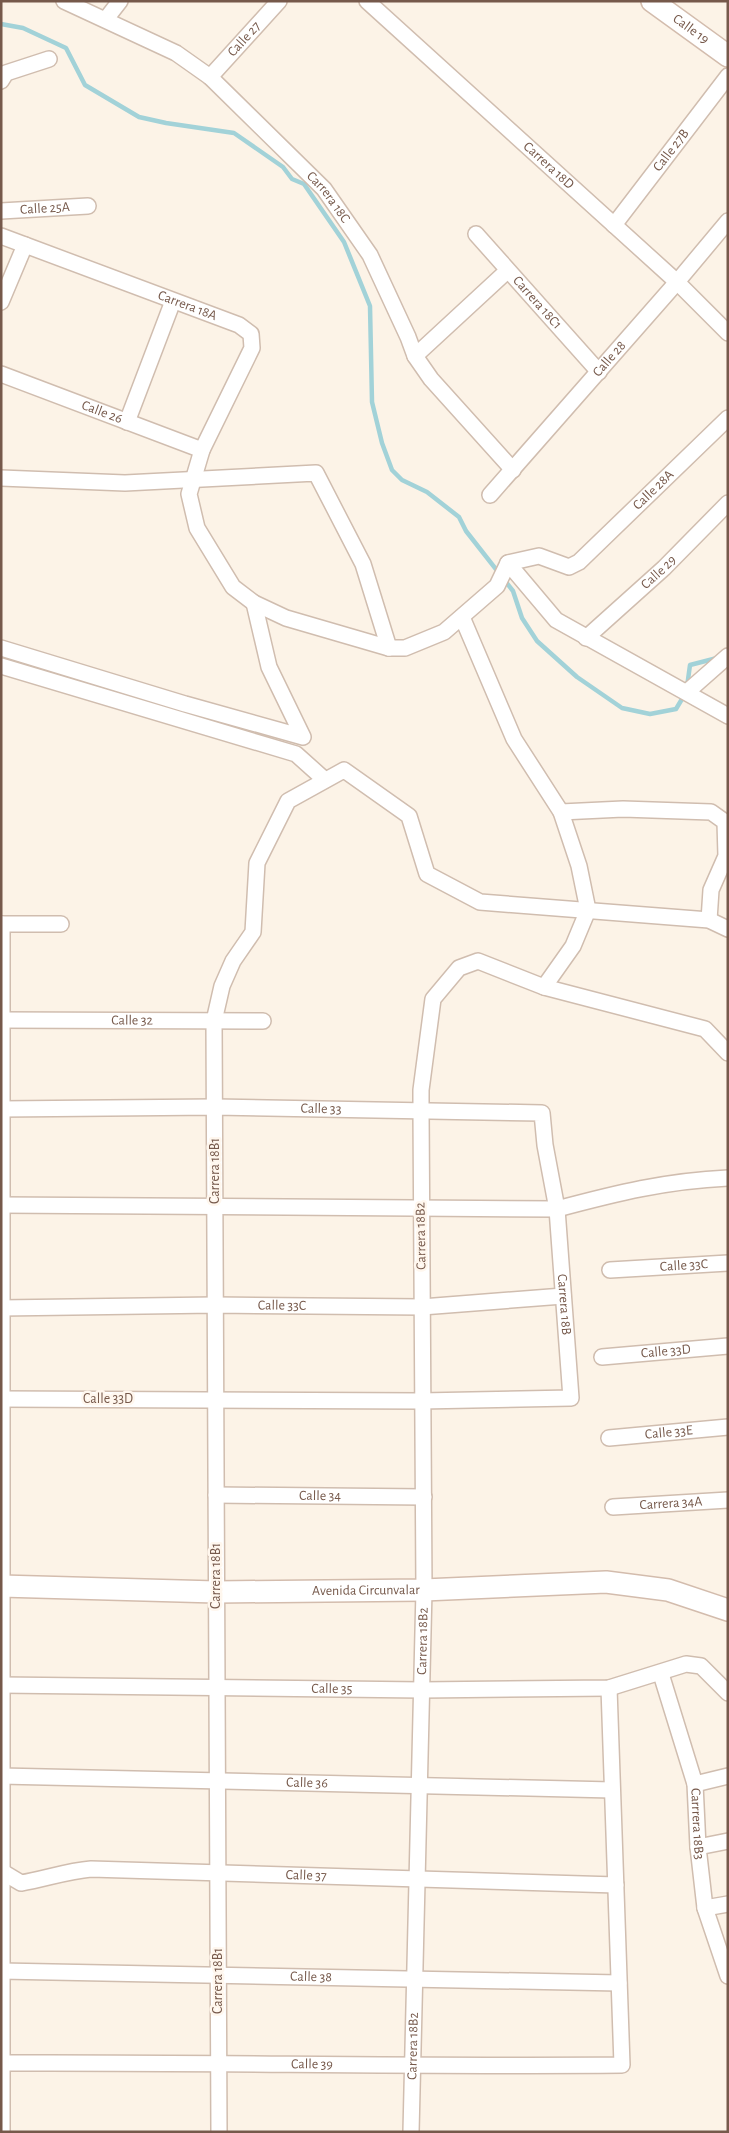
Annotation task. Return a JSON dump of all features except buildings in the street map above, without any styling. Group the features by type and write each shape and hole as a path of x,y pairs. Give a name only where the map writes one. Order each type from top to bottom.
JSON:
{"main road":[{"name":"Calle 19","path":"652,1 728,56"},
{"name":"Avenida Circunvalar","path":"2,1586 216,1592 424,1590 606,1582 668,1590 728,1610"}],"street":[{"name":"Carrera 18C","path":"64,1 176,53 210,77 324,190 370,255 415,356 431,379 513,470"},
{"path":"106,19 120,1"},
{"name":"Calle 27","path":"210,77 279,1"},
{"name":"Carrera 18D","path":"367,1 678,282 728,333"},
{"path":"1,81 6,72 49,59"},
{"name":"Calle 27B","path":"614,225 728,76"},
{"name":"Calle 25A","path":"1,211 88,206"},
{"name":"Calle 28","path":"490,495 678,282 728,221"},
{"name":"Carrera 18C1","path":"476,234 599,372"},
{"name":"Carrera 18A","path":"1,236 239,325 251,334 252,348 202,450"},
{"path":"1,302 25,245"},
{"path":"415,356 507,271"},
{"path":"127,422 173,301"},
{"name":"Calle 26","path":"1,374 202,450"},
{"name":"Calle 28A","path":"508,563 539,556 569,567 579,562 728,418"},
{"path":"202,450 189,494 197,528 233,586 254,603 286,618 389,648 405,648 444,632 497,586 508,563 556,620 728,716"},
{"path":"1,478 125,483 193,481 316,473 363,564 389,648"},
{"name":"Calle 29","path":"586,638 664,568 728,503"},
{"path":"1,648 303,737 269,668 254,603"},
{"path":"462,617 514,738 561,812 579,866 588,910 573,946 544,987"},
{"path":"687,692 728,656"},
{"path":"1,666 296,754 325,780"},
{"name":"Carrera 18B1","path":"219,2132 214,1021 222,986 233,961 252,932 257,863 288,801 344,770 409,816 427,874 480,902 588,910"},
{"path":"561,812 623,809 711,812 728,807"},
{"path":"709,920 711,890 726,856 725,822 711,812"},
{"path":"588,910 709,920 728,929"},
{"path":"2,2132 2,924 60,924"},
{"name":"Carrera 18B2","path":"411,2132 424,1590 421,1401 421,1090 433,999 459,968 478,961 544,987 705,1029 728,1053"},
{"name":"Calle 32","path":"2,1020 263,1021"},
{"name":"Calle 33","path":"2,1109 215,1107 542,1113 545,1146 557,1209"},
{"path":"2,1205 557,1209 614,1193 680,1181 728,1178"},
{"name":"Carrera 18B","path":"421,1401 571,1398 557,1209"},
{"name":"Calle 33C","path":"610,1270 728,1263"},
{"name":"Calle 33C","path":"2,1308 215,1305 422,1307 563,1296"},
{"name":"Calle 33D","path":"602,1357 728,1346"},
{"name":"Calle 33D","path":"2,1399 216,1400"},
{"path":"216,1400 421,1401"},
{"name":"Calle 33E","path":"609,1438 728,1427"},
{"name":"Calle 34","path":"216,1495 424,1497"},
{"name":"Carrera 34A","path":"613,1507 728,1500"},
{"name":"Calle 35","path":"2,1685 422,1690 609,1688 661,1674 686,1664 701,1666 728,1693"},
{"name":"Carrrera 18B3","path":"661,1674 695,1784 698,1847 705,1908 727,1971"},
{"path":"609,1688 620,1983"},
{"name":"Calle 36","path":"2,1776 612,1790"},
{"path":"695,1784 728,1776"},
{"path":"698,1847 728,1841"},
{"name":"Calle 37","path":"2,1871 21,1883 66,1871 91,1869 616,1885"},
{"path":"705,1908 728,1904"},
{"name":"Calle 38","path":"2,1971 620,1983"},
{"name":"Calle 39","path":"2,2063 218,2062 413,2067 622,2065 620,1983"}],"waterway":[{"path":"1,24 23,28 66,48 85,85 139,117 234,133 283,167 292,179 304,184 344,242 370,306 372,402 382,443 392,470 402,480 427,492 459,517 466,531 513,591 522,618 537,641 577,677 622,708 650,714 676,709 685,694"},
{"path":"687,687 690,665 721,657"}]}
